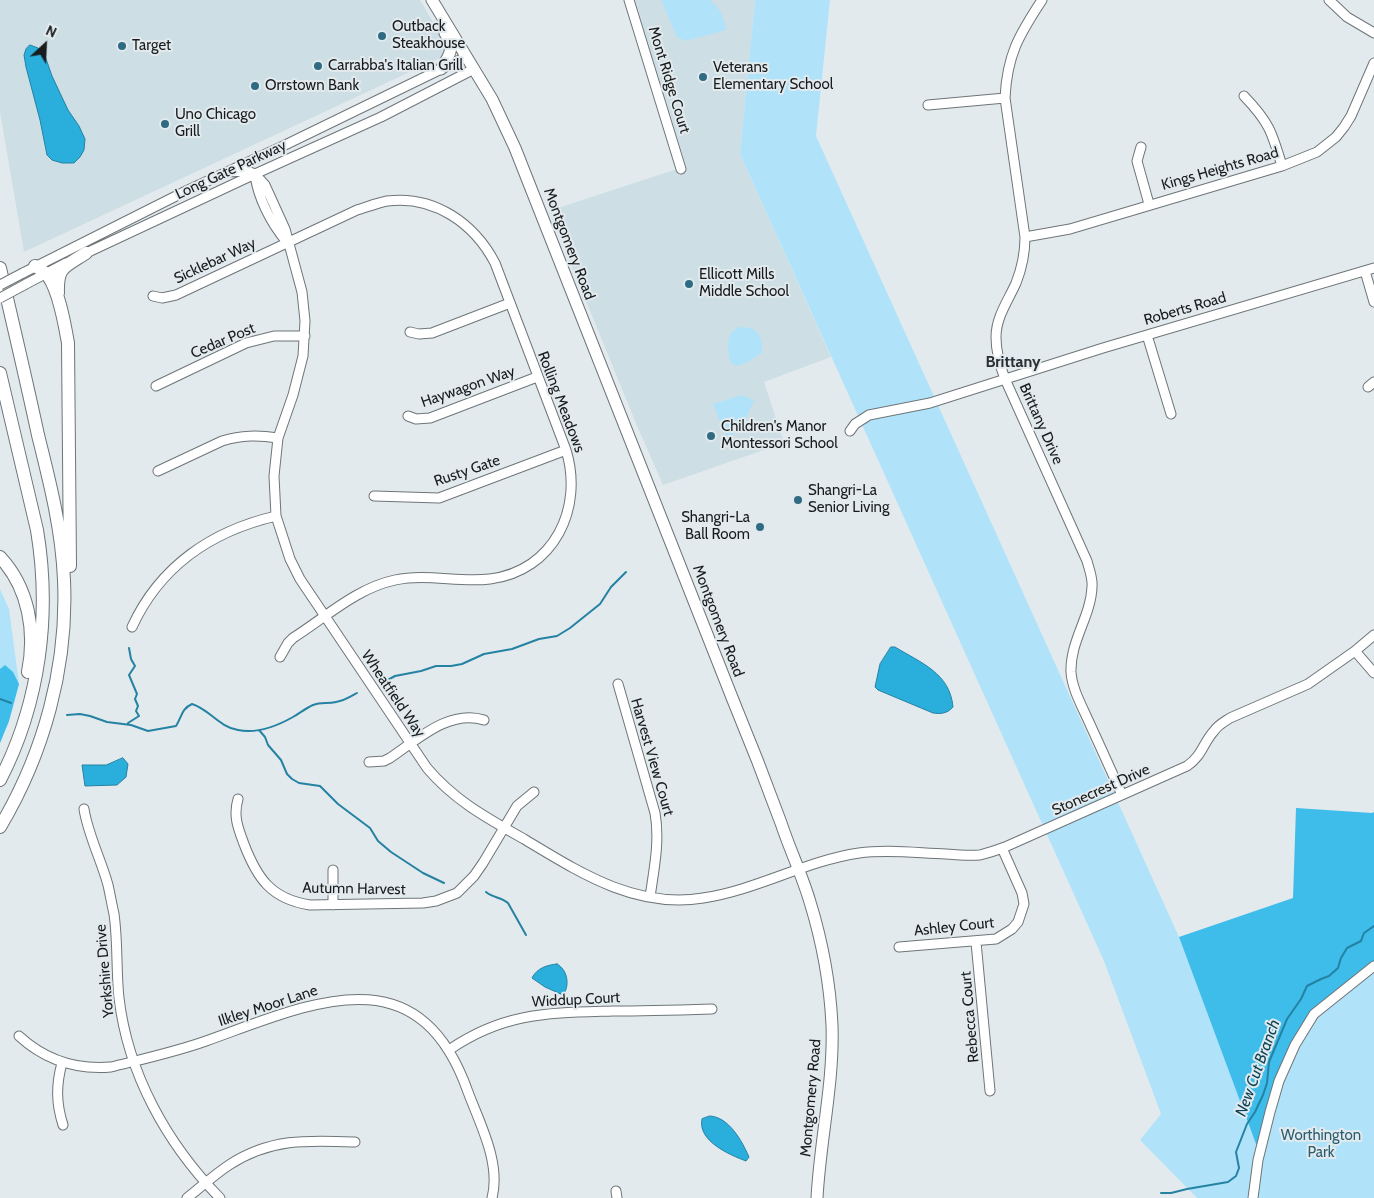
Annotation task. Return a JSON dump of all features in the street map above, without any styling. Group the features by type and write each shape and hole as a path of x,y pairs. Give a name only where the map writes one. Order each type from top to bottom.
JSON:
{"highway":[{"path":"59,301 59,274 65,267 86,253"},
{"path":"0,827 22,785 45,727 59,665 69,595 68,343 59,301 46,273 35,266"},
{"path":"0,268 59,528 64,580 63,631"},
{"path":"0,374 37,530 41,555 43,597 43,628 33,688 14,749 0,780"},
{"path":"0,406 0,418"},
{"path":"0,558 14,575 23,594 29,615 31,637 30,661 25,686 0,771"}],"main road":[{"path":"424,0 447,36 451,48 451,53 441,69"},
{"name":"Montgomery Road","path":"432,0 496,107 515,148 732,700 765,778 810,902 824,958 832,1024 830,1084 820,1158 817,1198"}],"street":[{"name":"Mont Ridge Court","path":"629,0 681,169"},
{"name":"Brittany Drive","path":"1042,0 1022,32 1009,63 1006,77 1006,98 1025,238 1025,253 1021,268 1002,309 997,324 996,336 1000,364 1005,379 1087,561 1091,574 1092,594 1076,639 1071,672 1079,698 1122,795"},
{"path":"1329,0 1347,17 1374,33"},
{"name":"Long Gate Parkway","path":"0,284 466,57"},
{"name":"Kings Heights Road","path":"1025,238 1070,229 1282,166 1317,152 1336,137 1351,116 1374,63"},
{"name":"Long Gate Parkway","path":"0,298 86,253 233,185 257,170 271,167 381,117 474,69"},
{"path":"1244,96 1265,119 1282,166"},
{"path":"928,105 1006,98"},
{"path":"1141,147 1137,161 1150,204"},
{"path":"257,170 268,153"},
{"path":"233,185 249,162 257,170"},
{"path":"227,172 257,170"},
{"name":"Wheatfield Way","path":"257,170 257,188 260,196 276,229 288,243 296,264 302,292 305,321 305,336 299,374 278,438 274,476 276,516 290,559 300,579 427,768 452,794 483,816 582,874 607,886 650,898 700,899 728,894 799,870"},
{"name":"Rolling Meadows","path":"280,657 293,638 360,593 396,580 426,577 491,579 519,571 532,563 554,541 567,515 572,478 566,450 495,263 480,238 460,220 434,207 406,201 380,202 357,210 288,243"},
{"name":"Sicklebar Way","path":"153,296 162,298 176,295 288,243"},
{"path":"1370,270 1374,302"},
{"name":"Roberts Road","path":"850,431 855,424 868,415 930,403 1147,335 1370,270"},
{"path":"410,332 419,334 432,332 510,303"},
{"path":"1147,335 1171,414"},
{"name":"Cedar Post","path":"156,386 246,342 274,336 305,336"},
{"name":"Haywagon Way","path":"408,416 430,418 537,377"},
{"path":"158,471 222,441 233,438 262,436 278,438"},
{"name":"Rusty Gate","path":"374,496 439,498 566,450"},
{"path":"132,627 145,603 165,575 194,551 225,533 255,521 276,516"},
{"name":"Stonecrest Drive","path":"799,870 822,861 859,853 898,852 967,856 987,853 1002,848 1187,766 1200,755 1220,724 1308,684 1355,651 1374,635"},
{"path":"1355,651 1374,673"},
{"name":"Harvest View Court","path":"618,684 658,826 650,898"},
{"path":"369,762 384,761 451,720 470,717 484,720"},
{"name":"Autumn Harvest","path":"238,799 235,808 236,824 251,863 266,885 275,893 297,903 310,905 423,903 447,898 457,893 474,876 517,806 534,792"},
{"name":"Yorkshire Drive","path":"84,809 89,831 110,893 114,917 119,1000 127,1039 144,1087 156,1113 183,1155 205,1183 220,1198"},
{"name":"Ashley Court","path":"899,947 996,939 1004,935 1018,922 1024,904 1022,893 1002,848"},
{"path":"332,870 332,905"},
{"name":"Rebecca Court","path":"976,942 990,1091"},
{"path":"1253,1198 1258,1160 1270,1112 1279,1081 1295,1045 1314,1014 1374,966"},
{"name":"Ilkley Moor Lane","path":"19,1036 38,1052 62,1062 75,1066 98,1068 111,1067 190,1047 293,1010 337,999 372,1000 404,1009 430,1026 449,1050 464,1080 489,1150 494,1178 492,1198"},
{"name":"Widdup Court","path":"449,1050 481,1031 523,1017 557,1012 712,1009"},
{"path":"62,1062 56,1090 58,1112 63,1125"},
{"path":"187,1198 242,1157 269,1146 299,1141 355,1142"}],"shaded area":[{"path":"0,0 420,0 447,45 442,57 24,252 0,112"},
{"name":"Ellicott Mills Middle School","path":"635,0 755,0 740,154 831,357 764,382 784,443 663,485 549,211 686,166"},
{"path":"30,45 38,48 45,56 68,110 85,139 84,150 74,163 62,163 52,160 47,155 24,55"},
{"path":"891,647 895,647 924,664 940,677 951,695 953,707 951,709 943,713 933,713 878,690 875,687 880,664"},
{"path":"5,665 13,672 19,684 9,721 0,743 0,669"},
{"path":"123,758 128,764 126,777 117,785 85,786 82,765 106,765"},
{"path":"1296,808 1374,812 1374,972 1331,1005 1318,1018 1297,1049 1282,1086 1262,1160 1179,937 1293,898"},
{"path":"557,964 564,970 567,978 567,987 563,995 545,987 532,978 543,968"},
{"path":"710,1116 717,1117 734,1131 749,1157 746,1161 716,1146 705,1134 702,1127 702,1119"}],"green space":[{"path":"661,0 710,0 721,13 726,30 686,41 677,37"},
{"name":"Worthington Park","path":"755,0 830,0 816,136 1179,937 1262,1159 1283,1082 1310,1027 1326,1010 1374,972 1374,1198 1197,1198 1140,1140 1161,1114 1104,961 740,154"},
{"path":"739,327 755,330 758,333 762,341 762,353 746,363 736,366 731,363 728,343 731,334"},
{"path":"741,395 754,400 740,432 726,436 713,404"},
{"path":"0,589 9,609 19,684 9,721 0,743"}],"waterway":[{"path":"384,682 395,676 436,666 462,664 484,654 512,649 539,639 557,636 600,604 611,587 626,572"},
{"path":"128,723 139,716 136,711 138,706 135,699 137,694 129,675 135,666 131,659 129,648"},
{"path":"67,715 80,714 107,722 131,725 148,731 176,726 184,711 192,704 231,728 252,731 280,723 313,705 347,699 357,693"},
{"path":"0,699 11,703"},
{"path":"259,730 292,779 299,783 320,786 338,804 370,828 378,841 391,852 423,873 444,883"},
{"path":"486,892 508,903 526,935"},
{"name":"New Cut Branch","path":"1161,1193 1171,1193 1228,1182 1236,1176 1239,1168 1236,1152 1247,1124 1263,1095 1267,1083 1269,1062 1287,1019 1301,999 1307,986 1329,976 1338,968 1347,948 1361,941 1364,933 1374,926"}],"place":[{"name":"Outback Steakhouse","path":"382,36"},
{"name":"Target","path":"122,46"},
{"name":"Carrabba's Italian Grill","path":"318,66"},
{"name":"Veterans Elementary School","path":"703,77"},
{"name":"Orrstown Bank","path":"255,86"},
{"name":"Uno Chicago Grill","path":"165,124"},
{"name":"Ellicott Mills Middle School","path":"689,284"},
{"name":"Children's Manor Montessori School","path":"711,436"},
{"name":"Shangri-La Senior Living","path":"798,500"},
{"name":"Shangri-La Ball Room","path":"760,527"}],"district":[{"name":"Brittany","path":"1013,362"}]}
